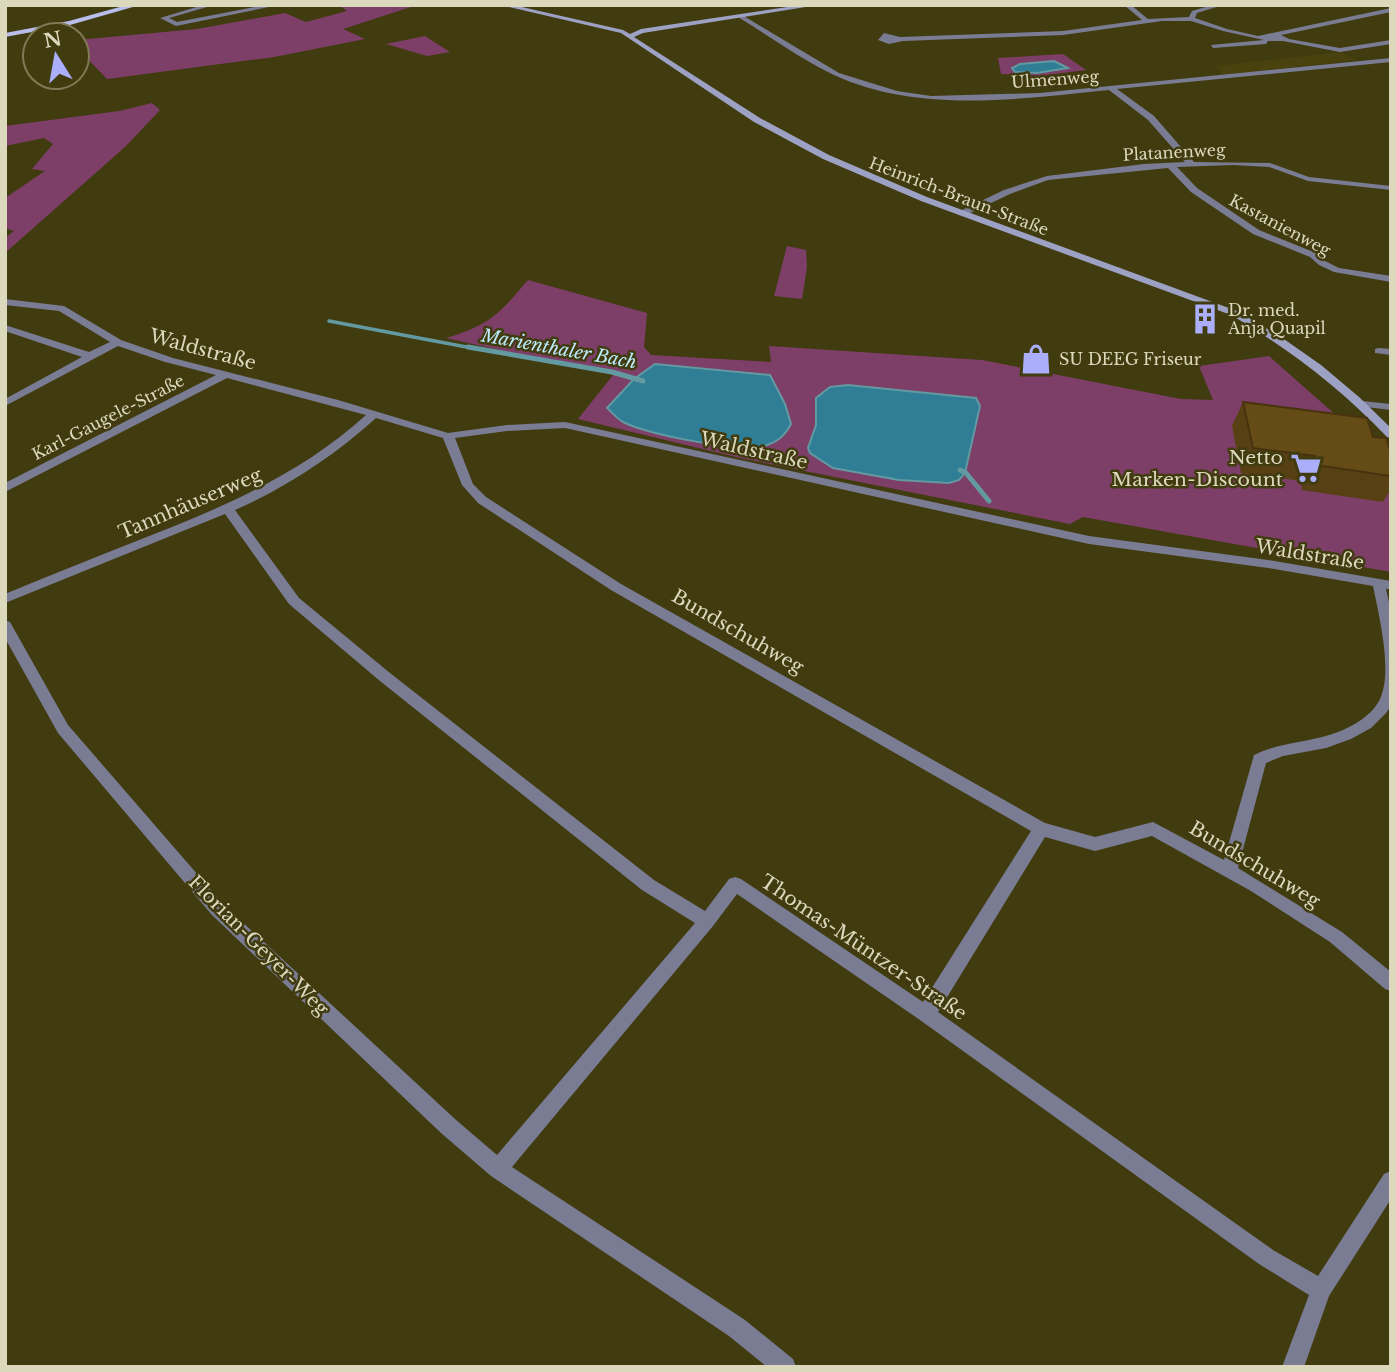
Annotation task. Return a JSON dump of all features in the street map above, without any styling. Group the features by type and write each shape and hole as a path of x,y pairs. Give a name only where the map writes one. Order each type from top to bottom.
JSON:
{"main road":[{"path":"5,34 70,23 136,5"}],"street":[{"path":"211,5 163,18 176,24 257,6 263,9 276,5"},
{"name":"Heinrich-Braun-Straße","path":"504,5 607,27 631,36 757,120 806,147 924,199 1234,313 1277,337 1320,368 1362,404 1391,435"},
{"path":"631,36 641,31 815,5"},
{"path":"1127,5 1148,22"},
{"path":"1192,19 1194,12 1220,5"},
{"path":"900,39 1063,33 1192,19 1209,27 1261,36 1389,11"},
{"name":"Ulmenweg","path":"740,16 838,75 897,93 931,98 974,99 1112,89 1391,60"},
{"path":"1275,34 1285,40"},
{"path":"1261,36 1270,41"},
{"path":"1213,46 1285,40 1340,50 1391,41"},
{"path":"1112,89 1151,118 1192,165"},
{"name":"Platanenweg","path":"963,213 1007,192 1047,178 1088,171 1171,166 1270,165 1308,179 1391,188"},
{"name":"Kastanienweg","path":"1171,166 1194,190 1256,232 1313,255 1337,270 1391,279"},
{"name":"Waldstraße","path":"5,302 47,305 67,310 117,342 447,436 507,428 565,425 1089,540 1385,584"},
{"path":"5,328 90,356"},
{"path":"5,403 117,342"},
{"path":"1378,351 1391,352"},
{"name":"Karl-Gaugele-Straße","path":"5,488 226,374"},
{"path":"1362,404 1391,407"},
{"name":"Tannhäuserweg","path":"5,599 229,509 317,463 350,438 374,414"},
{"name":"Bundschuhweg","path":"447,436 468,485 482,500 615,587 1041,829 1095,844 1153,830 1230,869 1336,937 1391,983"},
{"path":"229,509 294,601 396,686 648,885 707,921 498,1169"},
{"path":"1230,869 1259,759 1273,751 1325,743 1353,733 1376,715 1390,691 1385,584"},
{"name":"Florian-Geyer-Weg","path":"5,625 63,729 218,910 438,1117 498,1169 737,1328 785,1367"},
{"path":"926,1014 1041,829"},
{"name":"Thomas-Müntzer-Straße","path":"707,921 735,884 926,1014 1266,1257 1321,1290"},
{"path":"1293,1367 1321,1290 1391,1181"}],"shaded area":[{"path":"339,5 417,5 343,29 365,39 274,57 107,79 91,62 91,39 197,29 285,13 306,22 347,11"},
{"path":"425,36 450,52 427,56 386,44"},
{"path":"1341,52 1356,60 1223,75 1216,66"},
{"path":"1063,54 1086,70 1039,76 1001,74 998,58"},
{"path":"152,103 160,110 125,147 5,253 5,238 14,231 5,228 5,198 45,171 32,169 53,144 44,138 5,146 5,126 119,111"},
{"path":"787,246 806,250 807,267 802,299 774,296"},
{"path":"528,280 647,313 644,347 651,355 771,362 769,346 982,360 1181,399 1213,400 1199,366 1269,356 1346,424 1391,483 1391,572 1083,517 1070,524 740,458 578,419 613,375 446,338 474,328 493,317"}],"water":[{"path":"1054,61 1068,68 1037,73 1015,72 1012,68 1020,64"},
{"path":"655,364 770,375 785,404 791,424 781,437 767,445 738,447 672,437 623,422 607,408 634,379"},
{"path":"848,385 976,398 980,406 965,473 959,480 949,483 899,480 833,468 810,453 808,448 816,425 816,398 830,387"}],"building":[{"path":"1243,402 1367,418 1373,437 1386,438 1391,453 1391,476 1316,465 1315,456 1253,448"}],"waterway":[{"name":"Marienthaler Bach","path":"329,321 477,349"},
{"name":"Marienthaler Bach","path":"468,347 612,372 643,381"},
{"name":"Marienthaler Bach","path":"960,470 966,473 989,501"}],"place":[{"name":"Dr. med. Anja Quapil","path":"1205,319"},
{"name":"SU DEEG Friseur","path":"1036,359"},
{"name":"Netto Marken-Discount","path":"1306,468"}]}
